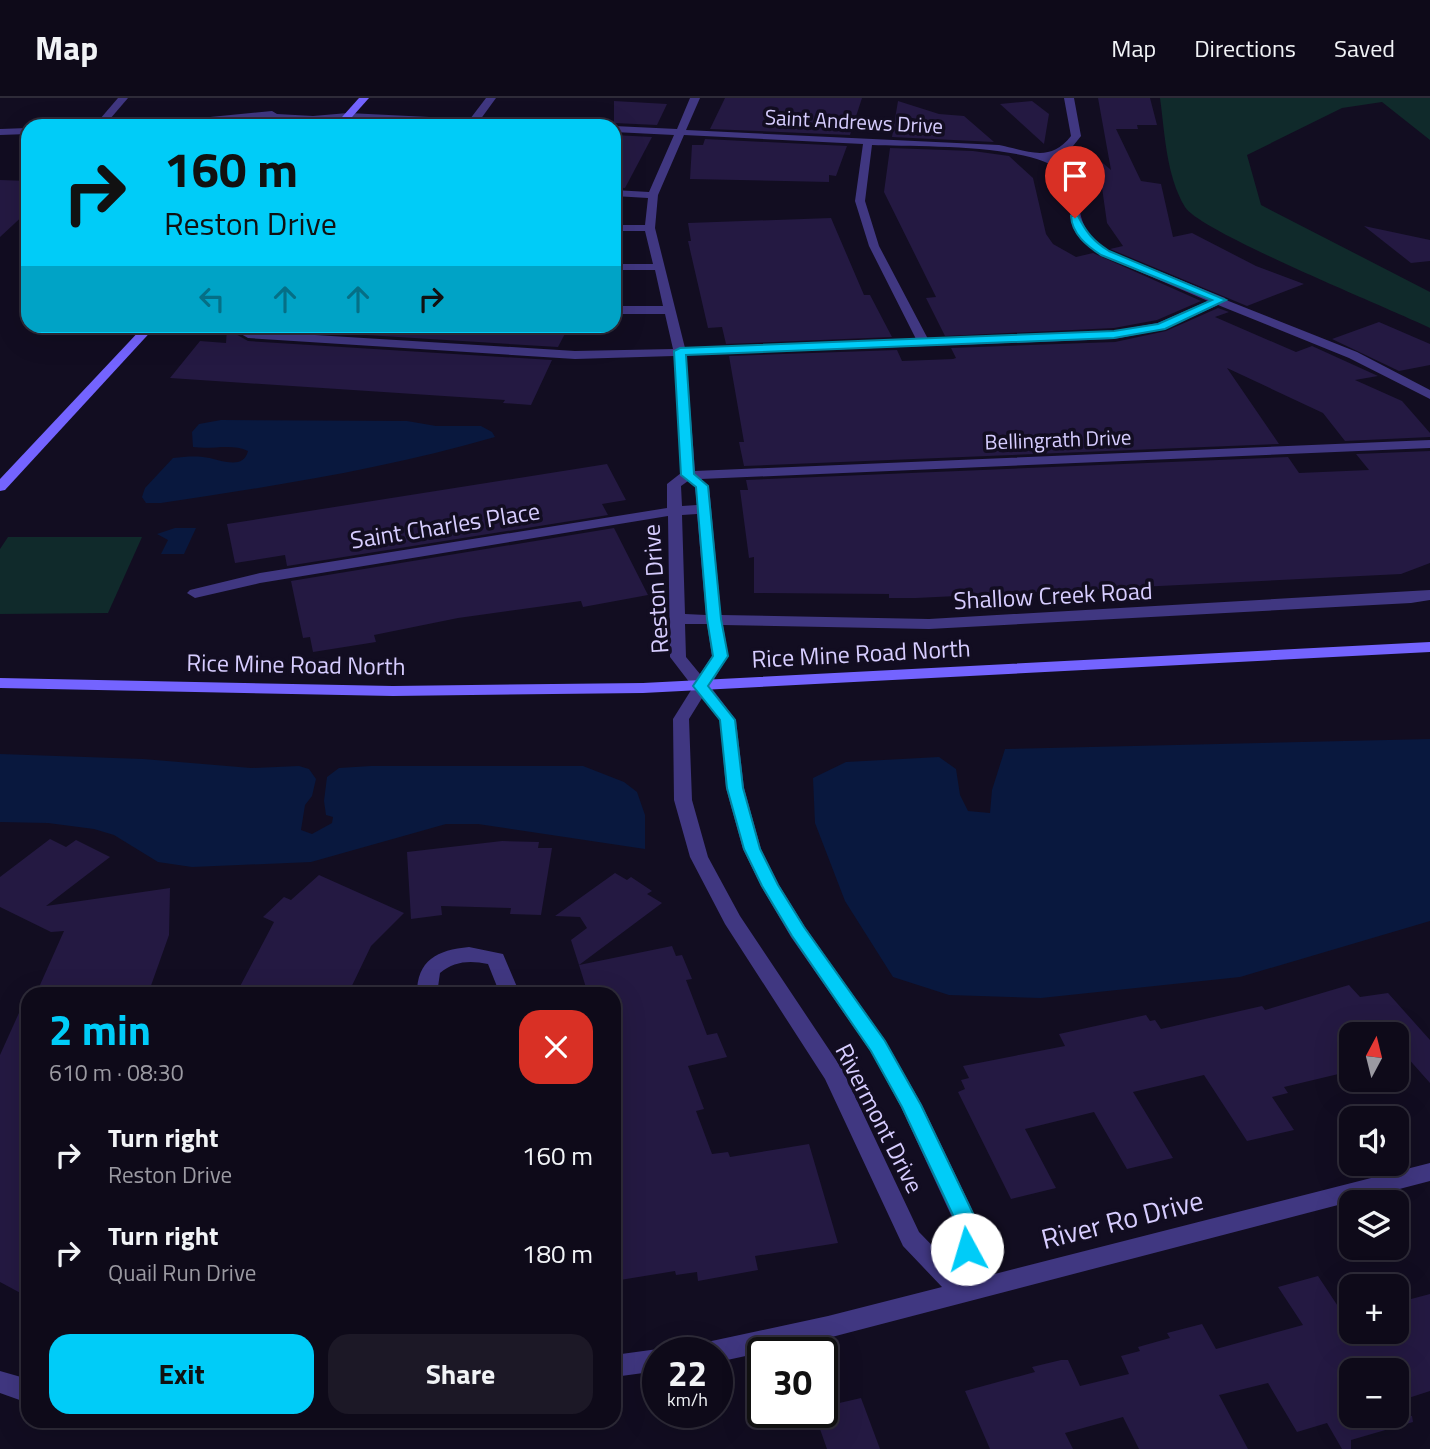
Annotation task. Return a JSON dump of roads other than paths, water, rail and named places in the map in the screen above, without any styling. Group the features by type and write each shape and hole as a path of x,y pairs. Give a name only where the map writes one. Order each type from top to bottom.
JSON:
{"main road":[{"path":"345,119 364,98"},
{"path":"0,487 143,333"},
{"name":"Rice Mine Road North","path":"0,682 393,691 701,686 1430,647"}],"street":[{"path":"105,119 123,98"},
{"path":"475,119 491,98"},
{"path":"695,98 653,195 650,228 680,351 688,475 702,486 720,656 701,686"},
{"path":"1048,159 1066,149 1076,136 1069,98"},
{"path":"227,119 261,116 313,119 348,116 376,119"},
{"name":"Saint Andrews Drive","path":"621,129 999,148 1048,159"},
{"path":"0,132 21,131"},
{"path":"868,141 860,201 874,246 924,343"},
{"path":"1048,159 1061,164 1069,172 1073,179 1075,218 1080,232 1091,244 1105,253 1221,300 1300,336 1353,355 1430,395"},
{"path":"621,193 653,195"},
{"path":"621,228 650,228"},
{"path":"621,267 660,267"},
{"path":"246,333 575,355 924,343 1142,331 1161,326 1221,300"},
{"path":"621,310 671,310"},
{"name":"Bellingrath Drive","path":"688,475 1430,444"},
{"name":"Reston Drive","path":"688,475 674,484 678,657 701,686"},
{"name":"Saint Charles Place","path":"195,593 260,578 673,511 704,509"},
{"name":"Shallow Creek Road","path":"677,619 929,624 1430,595"},
{"name":"Rivermont Drive","path":"701,686 728,720 735,788 752,849 764,874 798,932 878,1046 911,1105 969,1228 962,1292 911,1239 834,1075 732,919 699,857 683,800 681,719 701,686"},
{"path":"427,987 428,976 448,959 465,954 485,954 496,959 507,987"},
{"name":"River Ro Drive","path":"733,1348 828,1328 1430,1172"},
{"path":"621,1365 642,1362"},
{"path":"0,1382 21,1389"}],"water":[{"path":"221,420 407,421 436,426 481,426 495,437 329,476 161,503 146,503 142,497 145,488 173,458 199,457 235,462 245,457 248,451 242,449 193,447 192,432 199,424"},
{"path":"175,528 196,528 184,554 161,554 168,540 157,534"},
{"path":"1430,739 1430,921 1240,977 1041,998 949,995 893,977 845,901 815,823 813,778 846,762 939,757 956,769 960,795 968,811 990,813 992,790 1005,749"},
{"path":"0,754 143,759 251,768 299,766 309,769 316,779 312,796 305,805 301,830 312,834 332,823 333,817 326,815 324,801 327,777 339,768 583,766 624,782 637,792 645,815 645,849 478,824 446,824 311,862 192,867 158,862 114,835 94,829 48,823 0,822"}]}
